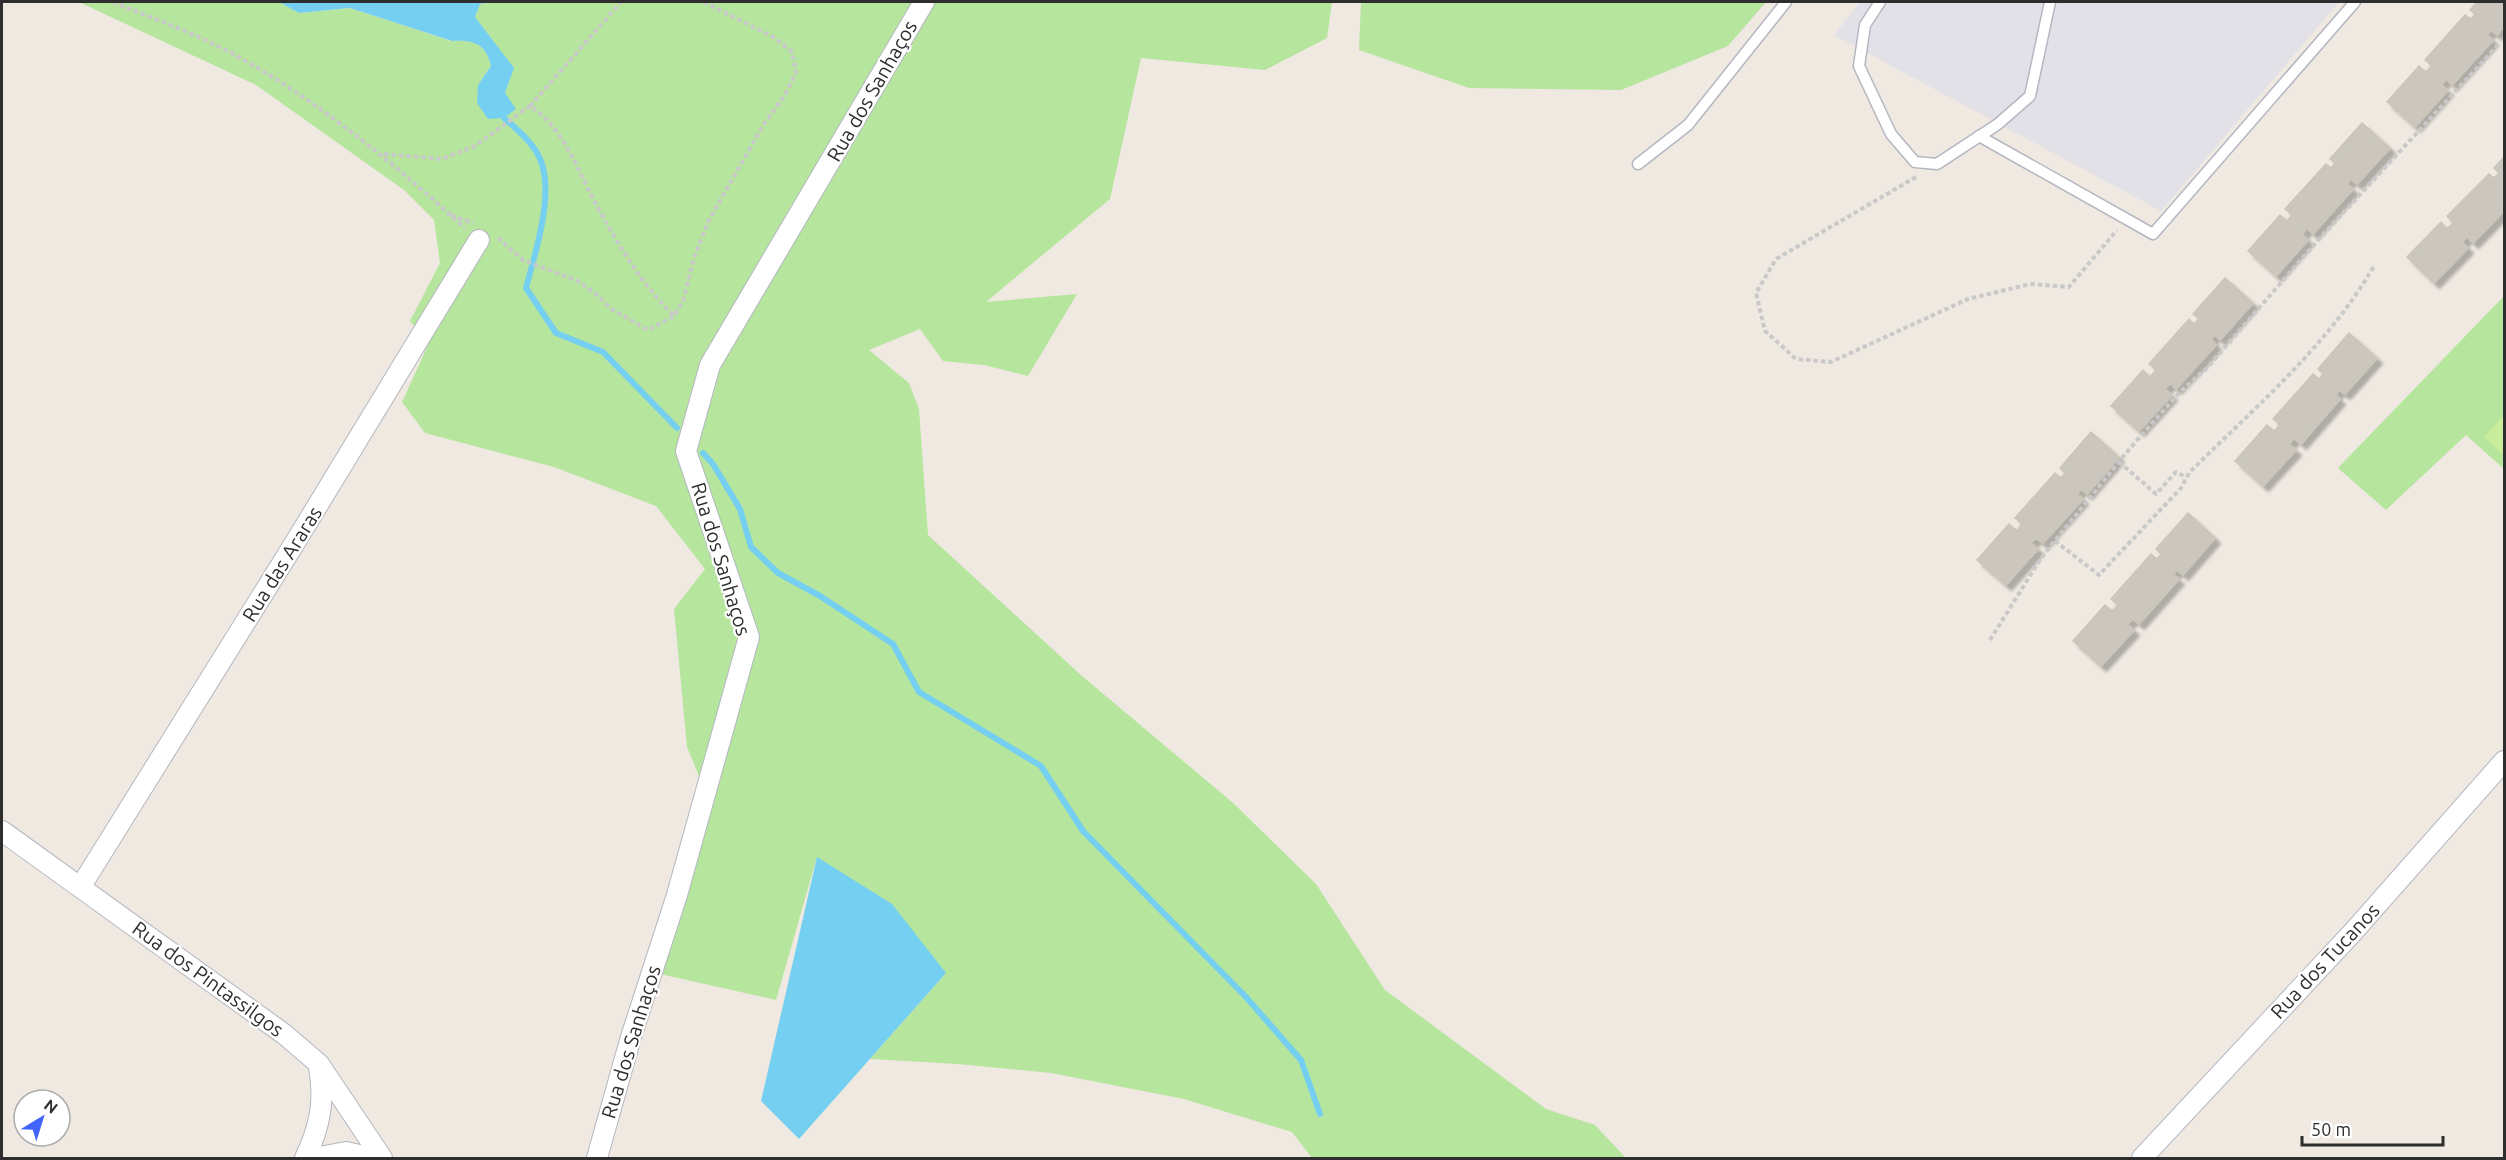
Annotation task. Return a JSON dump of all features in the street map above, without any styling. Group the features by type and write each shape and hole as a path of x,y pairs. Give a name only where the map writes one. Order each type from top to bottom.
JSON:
{"street":[{"name":"Rua dos Sanhaços","path":"597,1158 631,1037 677,895 749,637 686,451 710,364 924,2"},
{"name":"Rua das Araras","path":"81,886 303,531 479,240"},
{"name":"Rua dos Tucanos","path":"2142,1158 2353,932 2505,761"},
{"name":"Rua dos Pintassilgos","path":"2,831 284,1034 319,1064 382,1158"},
{"path":"305,1158 318,1130 322,1105 319,1064"},
{"path":"314,1158 346,1152 372,1158"}],"lane":[{"path":"1638,164 1688,125 1786,2"},
{"path":"1880,2 1866,25 1859,66 1891,134 1915,162 1937,164 1979,136 2030,96 2050,2"},
{"path":"1979,136 2153,234 2355,2"}],"path":[{"path":"113,2 233,54 283,83 382,154 479,240"},
{"path":"382,154 442,159 475,146 520,116 621,2"},
{"path":"523,260 578,281 610,308 648,330 674,316 683,302 694,258 709,220 796,73 792,52 775,38 705,2"},
{"path":"1990,640 2041,558 2119,462 2180,392 2206,369 2319,239 2499,44"},
{"path":"530,106 541,113 557,132 597,207 647,289 674,316"},
{"path":"1937,164 1776,260 1756,293 1765,331 1796,360 1831,362 1968,299 2030,284 2069,287 2126,219"},
{"path":"2055,541 2099,575 2181,488 2186,478 2311,350 2364,284 2374,266"},
{"path":"2119,462 2156,494 2176,472 2186,478"}],"shaded area":[{"path":"1860,2 2339,2 2161,211 1834,35"}],"green space":[{"path":"79,2 279,2 299,13 350,8 451,41 466,41 478,45 486,53 491,66 478,85 505,93 513,68 475,17 480,4 491,2 1332,2 1327,38 1265,70 1141,58 1110,199 986,302 1077,294 1028,376 984,365 943,361 920,329 869,350 909,383 919,409 928,535 1082,676 1232,802 1316,884 1385,990 1546,1109 1595,1125 1626,1158 1312,1158 1292,1132 1184,1099 1051,1073 958,1064 870,1059 946,973 817,857 776,1000 660,974 710,803 687,747 674,609 705,569 656,506 554,467 425,433 402,402 429,343 410,321 440,263 434,220 404,190 256,85"},
{"path":"1361,2 1766,2 1728,46 1621,90 1469,88 1359,50"},
{"path":"2504,296 2504,469 2466,435 2386,510 2338,468"},
{"path":"2504,415 2504,456 2484,437"}],"water":[{"path":"279,2 491,2 480,4 475,17 514,68 505,93 516,109 504,118 488,119 477,103 478,85 491,66 486,53 478,45 467,41 452,41 350,8 299,13"},
{"path":"817,857 892,904 946,973 799,1139 761,1101"}],"building":[{"path":"2477,2 2504,2 2504,26 2497,35 2491,30 2487,35 2493,40 2452,85 2446,79 2441,85 2448,90 2415,127 2387,102 2419,66 2426,72 2432,66 2425,60 2465,15 2471,19 2475,14 2470,10"},
{"path":"2362,123 2390,148 2357,184 2351,179 2347,184 2353,189 2313,234 2307,228 2302,234 2308,240 2276,276 2248,251 2280,215 2287,221 2292,215 2285,209 2326,164 2331,168 2335,163 2330,159"},
{"path":"2504,157 2504,211 2473,243 2467,237 2462,242 2468,248 2434,283 2407,257 2441,222 2447,229 2453,223 2447,216 2489,174 2494,178 2499,173 2494,168"},
{"path":"2225,278 2253,303 2220,340 2215,335 2211,339 2216,345 2176,389 2170,383 2165,389 2172,395 2139,431 2111,406 2143,370 2150,377 2156,370 2149,364 2189,319 2194,324 2199,319 2193,314"},
{"path":"2349,333 2377,358 2345,394 2339,390 2335,395 2340,399 2301,444 2294,438 2289,444 2296,450 2263,486 2235,461 2267,425 2274,431 2280,425 2273,419 2313,374 2319,379 2323,374 2318,369"},
{"path":"2091,432 2119,457 2087,494 2081,489 2077,494 2083,499 2043,543 2036,538 2031,543 2038,549 2006,585 1977,560 2009,524 2017,531 2022,524 2015,518 2055,473 2061,478 2065,473 2060,468"},
{"path":"2188,513 2215,538 2183,575 2177,570 2173,575 2179,579 2139,624 2133,619 2127,624 2134,630 2101,666 2073,641 2105,605 2112,611 2118,605 2111,599 2151,554 2157,559 2161,554 2156,549"}],"waterway":[{"path":"504,118 536,150 545,178 544,210 526,288 556,333 603,352 677,428"},
{"path":"703,453 713,464 740,509 751,547 778,573 820,596 893,644 919,692 1041,766 1083,831 1245,996 1301,1060 1320,1114"}]}
